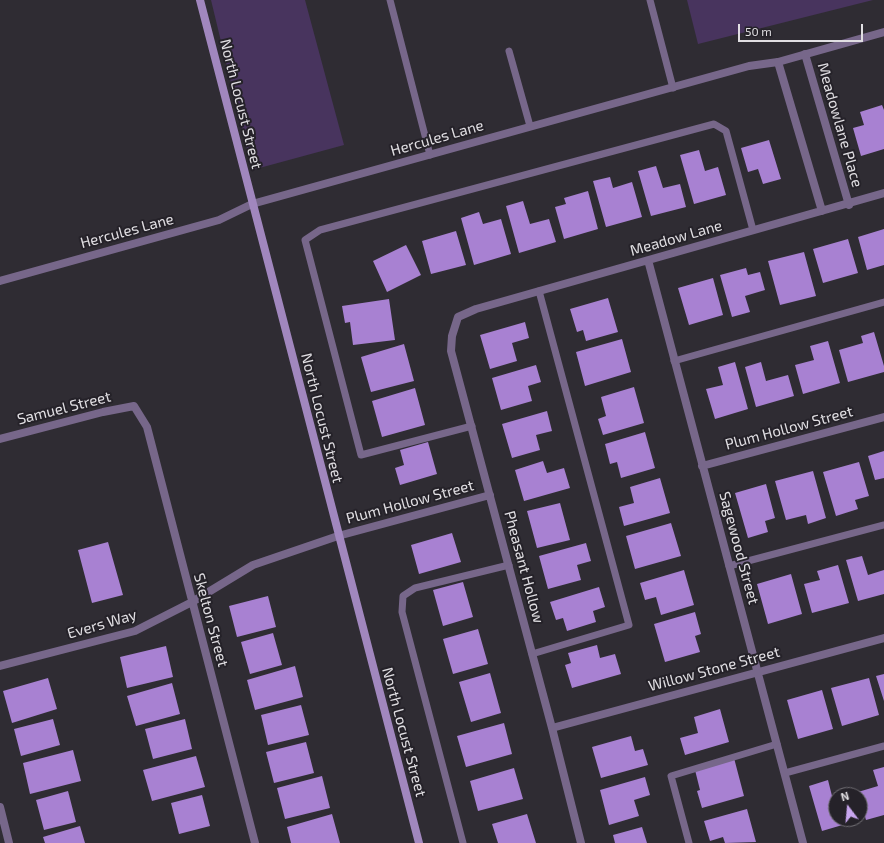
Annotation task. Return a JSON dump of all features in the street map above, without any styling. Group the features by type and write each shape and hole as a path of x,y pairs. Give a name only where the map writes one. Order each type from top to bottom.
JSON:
{"main road":[{"name":"North Locust Street","path":"200,0 338,536 419,843"}],"street":[{"name":"Hercules Lane","path":"0,281 219,220 252,204 749,66 778,62 884,32"},
{"name":"Meadowlane Place","path":"805,54 849,205"},
{"path":"778,62 822,211"},
{"name":"Meadow Lane","path":"476,309 753,230 849,205 884,193"},
{"name":"Sagewood Street","path":"648,260 803,843"},
{"name":"Pheasant Hollow","path":"476,309 458,317 452,336 451,351 509,565 581,843"},
{"name":"Samuel Street","path":"0,439 103,412 134,406"},
{"name":"Skelton Street","path":"134,406 147,427 255,843"},
{"name":"Plum Hollow Street","path":"702,466 884,417"},
{"name":"Plum Hollow Street","path":"338,536 490,495"},
{"name":"Evers Way","path":"0,666 135,632 192,602 253,565 338,536"},
{"name":"Willow Stone Street","path":"552,728 884,638"},
{"path":"0,807 9,843"}],"lane":[{"path":"390,0 430,155"},
{"path":"650,0 673,88"},
{"path":"509,51 530,126"},
{"path":"472,426 361,455 305,240 320,230 714,124 726,131 753,230"},
{"path":"532,654 629,625 539,291"},
{"path":"674,361 884,302"},
{"path":"729,566 884,525"},
{"path":"462,843 402,612 404,596 415,588 509,565"},
{"path":"689,843 671,776 777,744"},
{"path":"785,773 884,746"}],"shaded area":[{"path":"211,0 305,0 344,145 252,170"},
{"path":"687,0 873,0 698,44"}],"building":[{"path":"882,105 884,110 884,149 861,156 853,128 864,125 860,112"},
{"path":"769,140 781,179 763,184 758,169 748,172 741,148"},
{"path":"699,150 705,171 718,167 726,195 694,204 680,155"},
{"path":"656,166 663,188 680,184 686,207 651,216 638,171"},
{"path":"610,177 613,188 632,182 642,217 606,227 593,181"},
{"path":"588,191 598,229 564,239 555,207 566,204 564,198"},
{"path":"523,201 530,224 549,219 556,242 519,253 506,206"},
{"path":"479,212 483,224 501,219 511,254 474,265 461,218"},
{"path":"884,229 884,265 867,270 858,237"},
{"path":"456,231 466,265 431,274 422,241"},
{"path":"848,239 858,273 823,283 813,249"},
{"path":"406,245 421,275 387,292 373,261"},
{"path":"804,252 816,296 780,305 768,261"},
{"path":"746,268 748,275 760,272 765,290 745,296 750,312 732,317 720,275"},
{"path":"713,278 723,315 689,325 678,288"},
{"path":"608,298 618,332 586,341 583,330 577,332 570,309"},
{"path":"389,299 395,340 353,345 350,322 345,323 342,306"},
{"path":"525,322 529,338 512,343 517,361 490,369 480,335"},
{"path":"874,332 884,366 884,372 848,382 839,350 863,343 861,336"},
{"path":"622,339 631,372 585,386 576,352"},
{"path":"828,341 840,383 803,394 795,365 814,360 810,346"},
{"path":"404,344 414,381 371,392 361,357"},
{"path":"735,362 748,409 715,419 706,389 723,385 718,367"},
{"path":"761,362 766,381 788,375 794,396 756,407 745,367"},
{"path":"536,365 541,382 528,386 532,401 501,410 492,378"},
{"path":"634,387 644,423 603,435 598,419 606,416 601,397"},
{"path":"415,388 425,425 382,437 372,401"},
{"path":"547,411 552,431 536,435 540,450 512,458 502,424"},
{"path":"645,432 655,468 621,478 617,462 610,464 605,444"},
{"path":"428,442 437,474 400,485 395,468 404,465 400,450"},
{"path":"884,451 884,478 875,480 868,456"},
{"path":"543,461 547,473 564,468 570,488 524,501 515,470"},
{"path":"859,462 869,496 855,500 858,509 836,516 823,472"},
{"path":"813,471 826,518 808,524 806,515 786,520 775,481"},
{"path":"660,478 670,513 624,526 619,507 634,503 630,487"},
{"path":"766,484 775,518 765,521 768,532 748,538 735,493"},
{"path":"560,503 570,540 537,548 527,511"},
{"path":"671,523 681,556 635,569 626,536"},
{"path":"452,533 461,562 419,574 411,545"},
{"path":"108,542 123,595 92,603 78,550"},
{"path":"586,543 591,561 577,565 581,580 548,589 539,556"},
{"path":"862,556 868,575 884,570 884,594 858,601 846,560"},
{"path":"838,565 849,603 812,613 804,584 820,580 817,571"},
{"path":"684,570 694,605 661,615 656,597 645,600 640,583"},
{"path":"791,574 802,614 768,624 757,584"},
{"path":"463,582 473,617 443,626 433,590"},
{"path":"599,587 605,607 593,611 596,622 567,631 563,618 556,620 550,602"},
{"path":"268,596 276,627 237,637 229,606"},
{"path":"695,612 701,634 695,636 700,652 665,662 654,624"},
{"path":"478,629 488,664 453,674 443,639"},
{"path":"273,633 282,665 250,674 241,642"},
{"path":"597,645 600,658 615,654 621,674 572,688 565,665 571,663 568,653"},
{"path":"166,646 173,677 127,688 120,657"},
{"path":"295,666 303,697 255,710 247,680"},
{"path":"490,673 501,713 471,722 459,682"},
{"path":"884,674 884,701 876,676"},
{"path":"48,678 57,709 12,723 3,691"},
{"path":"869,678 879,715 842,726 831,688"},
{"path":"172,683 180,714 136,726 127,696"},
{"path":"822,690 833,729 798,739 787,700"},
{"path":"301,705 309,735 268,745 261,715"},
{"path":"720,709 729,742 685,755 680,738 698,733 694,717"},
{"path":"53,719 60,745 21,756 14,729"},
{"path":"185,719 192,749 153,759 145,729"},
{"path":"504,723 512,754 466,767 457,736"},
{"path":"631,736 635,751 643,749 648,765 601,778 592,747"},
{"path":"306,742 314,773 274,783 266,752"},
{"path":"73,750 81,781 30,794 23,763"},
{"path":"196,756 205,787 152,801 143,770"},
{"path":"734,758 744,796 702,808 697,791 700,790 695,770"},
{"path":"884,767 884,815 868,819 868,789 878,786 873,770"},
{"path":"514,768 523,799 478,811 470,781"},
{"path":"322,776 330,808 285,819 277,788"},
{"path":"645,777 650,795 634,800 639,816 609,825 600,790"},
{"path":"828,780 830,787 828,787 828,827 836,827 822,831 809,786"},
{"path":"68,791 76,822 44,830 36,800"},
{"path":"202,795 210,826 179,834 171,803"},
{"path":"747,809 756,842 725,843 723,837 710,841 704,821"},
{"path":"332,814 340,843 291,843 287,827"},
{"path":"527,814 536,843 498,843 492,824"},
{"path":"80,826 85,843 45,843 43,837"},
{"path":"642,827 647,843 615,843 613,835"}]}
